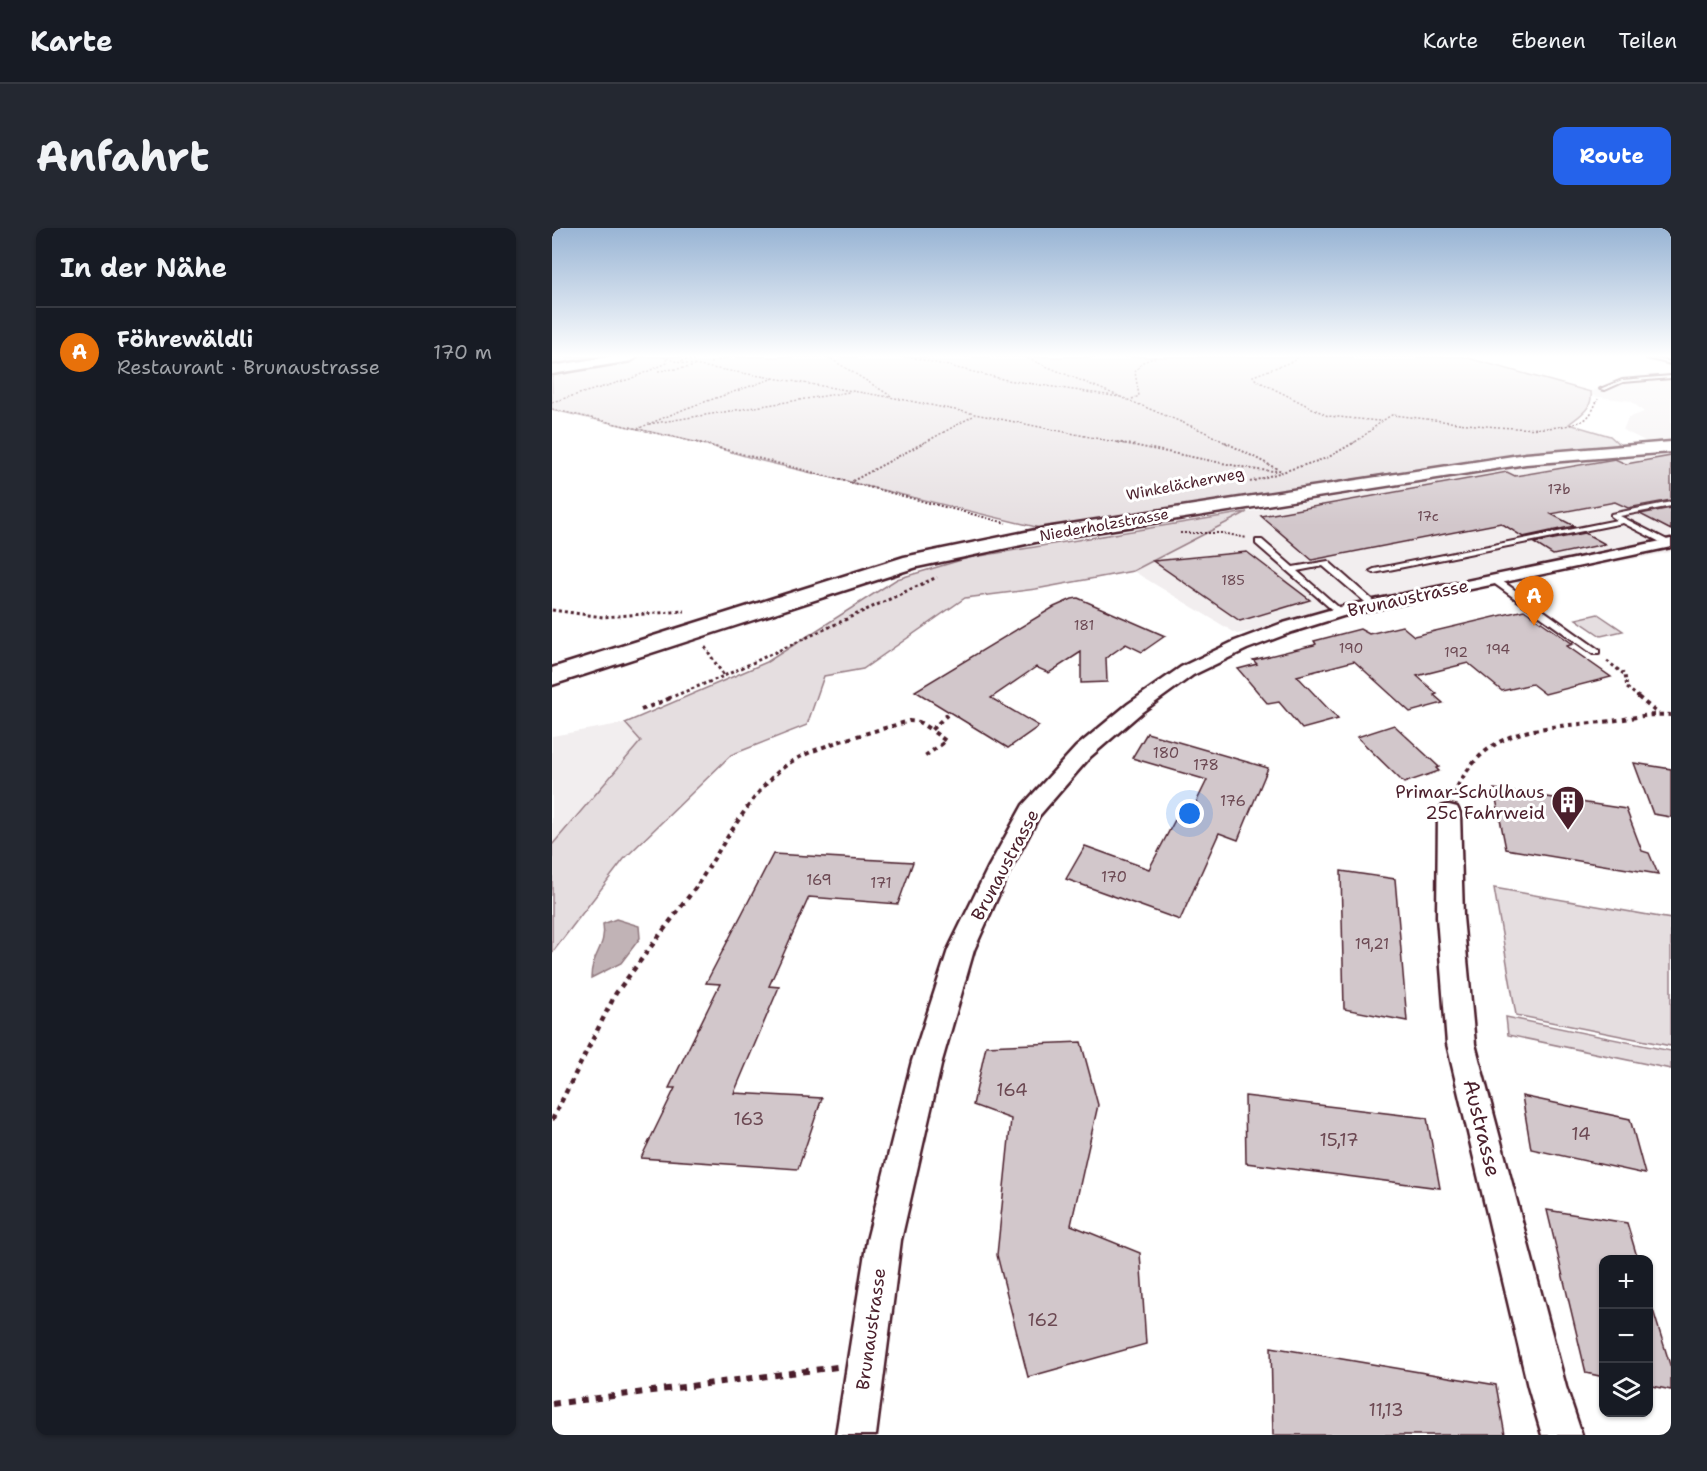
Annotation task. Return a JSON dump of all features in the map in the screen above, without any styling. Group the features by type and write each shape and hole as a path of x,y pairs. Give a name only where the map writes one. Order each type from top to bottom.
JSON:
{"main road":[{"name":"Niederholzstrasse","path":"552,677 912,562 1045,534 1515,460 1671,447"}],"street":[{"name":"Brunaustrasse","path":"856,1435 884,1240 927,1061 961,950 996,875 1031,811 1083,752 1135,708 1187,671 1241,645 1286,628 1340,612 1670,544"},
{"name":"Austrasse","path":"1449,813 1450,917 1461,1044 1546,1387 1562,1435"}],"lane":[{"path":"1670,544 1614,515 1671,504"},
{"path":"1374,571 1624,521"},
{"path":"1259,542 1340,612"},
{"path":"1291,570 1325,563 1374,605"},
{"path":"1495,580 1596,652"}],"path":[{"path":"570,413 704,444 1016,525"},
{"path":"636,429 674,413"},
{"path":"648,424 714,413"},
{"path":"967,413 1149,447 1257,471 1281,471"},
{"path":"1161,413 1251,454 1281,471"},
{"path":"1323,413 1328,416 1380,421 1392,416 1515,427 1562,427 1582,421 1592,414"},
{"path":"849,483 975,415"},
{"name":"Winkelächerweg","path":"1248,483 1327,458 1368,435 1380,421"},
{"path":"1180,533 1236,534 1259,542"},
{"path":"641,710 724,676 936,577 947,574"},
{"path":"694,632 724,676"},
{"path":"1596,652 1625,675 1627,688 1656,713"},
{"path":"1449,813 1458,780 1475,756 1490,747 1546,727 1604,722 1656,713 1671,715"},
{"path":"931,730 947,715"},
{"path":"552,1120 616,993 697,885 761,790 788,764 817,750 909,721 919,722 946,741 925,756"},
{"path":"552,1404 867,1363"}],"shaded area":[{"path":"568,413 1582,413 1569,424 1610,436 1620,445 1559,450 1381,475 1044,529 762,461 704,444"},
{"path":"1640,413 1671,413 1671,552 1237,634 1133,571 1247,512 1575,458 1665,451 1623,430 1628,418"},
{"path":"1247,512 1133,571 1036,589 965,598 863,669 824,676 807,725 731,755 624,859 552,953 552,845 641,741 625,723 767,662 897,579 968,558"},
{"path":"1598,614 1623,631 1601,636 1576,619"},
{"path":"625,723 641,741 552,845 552,736"},
{"path":"1494,888 1671,919 1671,1046 1516,1015"},
{"path":"616,919 639,926 640,938 621,963 591,978 593,963 603,939 603,924"},
{"path":"1506,1017 1671,1051 1671,1069 1508,1035"}],"building":[{"path":"1671,456 1671,500 1628,508 1615,502 1551,514 1574,526 1523,537 1501,523 1312,560 1261,516 1507,472 1515,476 1615,459 1626,464"},
{"path":"1671,508 1671,530 1640,514"},
{"path":"1585,533 1605,544 1553,555 1534,543"},
{"path":"1247,552 1310,600 1240,621 1153,561"},
{"path":"1078,598 1165,636 1142,652 1126,644 1106,658 1107,682 1081,683 1081,652 1049,673 1036,667 991,698 1039,726 1008,748 915,691 1054,607"},
{"path":"1524,610 1573,644 1567,646 1611,677 1545,694 1532,684 1502,691 1468,663 1417,676 1437,694 1434,695 1443,703 1410,712 1354,661 1297,676 1338,719 1302,729 1279,702 1268,704 1238,669 1257,664 1253,660 1314,645 1316,644 1314,641 1360,629 1369,634 1402,626 1414,636"},
{"path":"1394,725 1439,767 1436,768 1439,771 1404,783 1357,737"},
{"path":"1147,733 1268,768 1238,840 1219,833 1180,920 1066,879 1085,846 1149,869 1175,820 1186,823 1207,780 1132,758"},
{"path":"1634,763 1671,769 1671,817 1653,814"},
{"name":"Primar-Schulhaus 25c Fahrweid","path":"1494,789 1626,809 1642,851 1649,853 1658,874 1506,849"},
{"path":"773,854 913,862 898,904 809,897 769,986 779,987 734,1093 822,1098 798,1169 641,1158 675,1088 669,1088 720,984 706,983"},
{"path":"1341,871 1395,879 1407,1021 1344,1009"},
{"path":"1081,1042 1098,1105 1071,1225 1140,1253 1146,1344 1028,1377 997,1255 1011,1119 973,1105 986,1046"},
{"path":"1245,1096 1427,1118 1440,1188 1246,1163"},
{"path":"1522,1096 1630,1119 1645,1174 1531,1149"},
{"path":"1547,1210 1627,1223 1637,1255 1599,1255 1599,1376 1586,1373"},
{"path":"1653,1310 1671,1368 1671,1390 1653,1386"},
{"path":"1271,1347 1496,1385 1505,1435 1273,1435"}],"place":[{"name":"Föhrewäldli","path":"1534,626"},
{"name":"Primar-Schulhaus 25c Fahrweid","path":"1568,831"}]}
